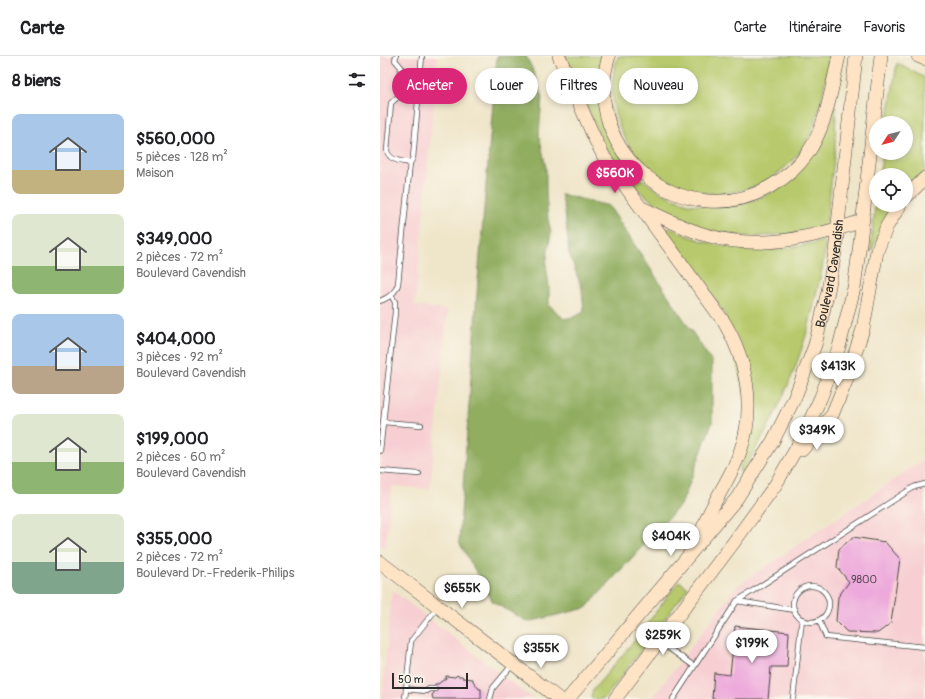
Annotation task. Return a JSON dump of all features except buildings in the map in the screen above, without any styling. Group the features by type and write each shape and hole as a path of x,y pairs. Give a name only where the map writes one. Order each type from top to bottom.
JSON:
{"main road":[{"path":"559,56 598,147 728,328 740,357 747,387 747,420 740,452 732,471 713,505 693,550"},
{"path":"609,56 604,78 606,110 613,132 629,159 638,170 659,186 685,197 715,201 741,198 754,194 778,182 800,163 815,142 820,130 839,56"},
{"name":"Boulevard Cavendish","path":"568,699 716,524 746,486 773,441 795,397 814,345 824,310 832,271 856,56"},
{"path":"918,56 925,57"},
{"name":"Boulevard Cavendish","path":"615,699 746,525 783,472 808,426 828,381 836,358 854,288 880,62"},
{"path":"913,190 925,178"},
{"path":"642,208 701,234 716,238 752,243 769,242 824,233 862,221"},
{"path":"783,472 832,415 839,399 853,364 863,329 877,251 882,237 895,212"},
{"path":"380,562 559,699"}],"lane":[{"path":"396,56 395,60 401,67 398,96 391,102 388,154 393,159 410,163"},
{"path":"380,301 391,295 397,289 398,284 410,163 413,158 422,56"},
{"path":"380,451 395,312 395,302 391,295"},
{"path":"383,422 420,425"},
{"path":"380,471 419,474"},
{"path":"673,699 737,601 914,487 925,484"},
{"path":"807,586 813,586 824,591 829,601 827,612 818,620 813,621 802,619 795,610 793,604 794,598 797,593 807,586"},
{"path":"737,601 795,610"},
{"path":"405,699 412,641 438,607"},
{"path":"793,699 802,619"},
{"path":"818,620 826,637 925,647"},
{"path":"659,641 694,666"},
{"path":"490,699 493,688 513,664"},
{"path":"406,689 435,689"}],"shaded area":[{"path":"380,56 438,56 437,68 392,68 392,104 434,104 415,306 448,310 430,489 392,486 385,549 380,545"},
{"path":"925,459 925,699 652,699 737,586"},
{"path":"392,590 533,699 382,699"}],"green space":[{"path":"497,56 526,56 532,68 496,68"},
{"path":"565,56 604,56 601,68 570,68"},
{"path":"618,56 829,56 817,118 807,140 796,157 780,172 755,186 724,193 695,191 668,181 645,164 627,142 616,116 612,87"},
{"path":"897,63 925,78 925,171 913,182 913,168 880,168 882,160 913,160 913,116 888,116"},
{"path":"538,85 542,97 539,134 546,168 546,194 551,233 546,264 549,286 549,305 564,319 584,312 582,289 569,253 565,212 561,194 609,206 712,362 712,423 682,503 586,608 528,622 493,602 459,542 479,267 493,104 538,104"},
{"path":"586,104 609,104 627,165 640,178 661,193 688,204 717,207 736,205 757,199 775,191 833,106 836,107 835,149 826,227 791,234 749,237 710,231 680,219 662,209 642,193 626,177 604,146"},
{"path":"874,212 890,212 871,252"},
{"path":"669,228 703,241 739,249 778,249 825,242 822,266 812,315 797,362 767,429 742,472 739,471 752,425 724,312 665,230"},
{"path":"679,581 688,588 605,698 592,699 591,696 593,690 635,640"}]}
